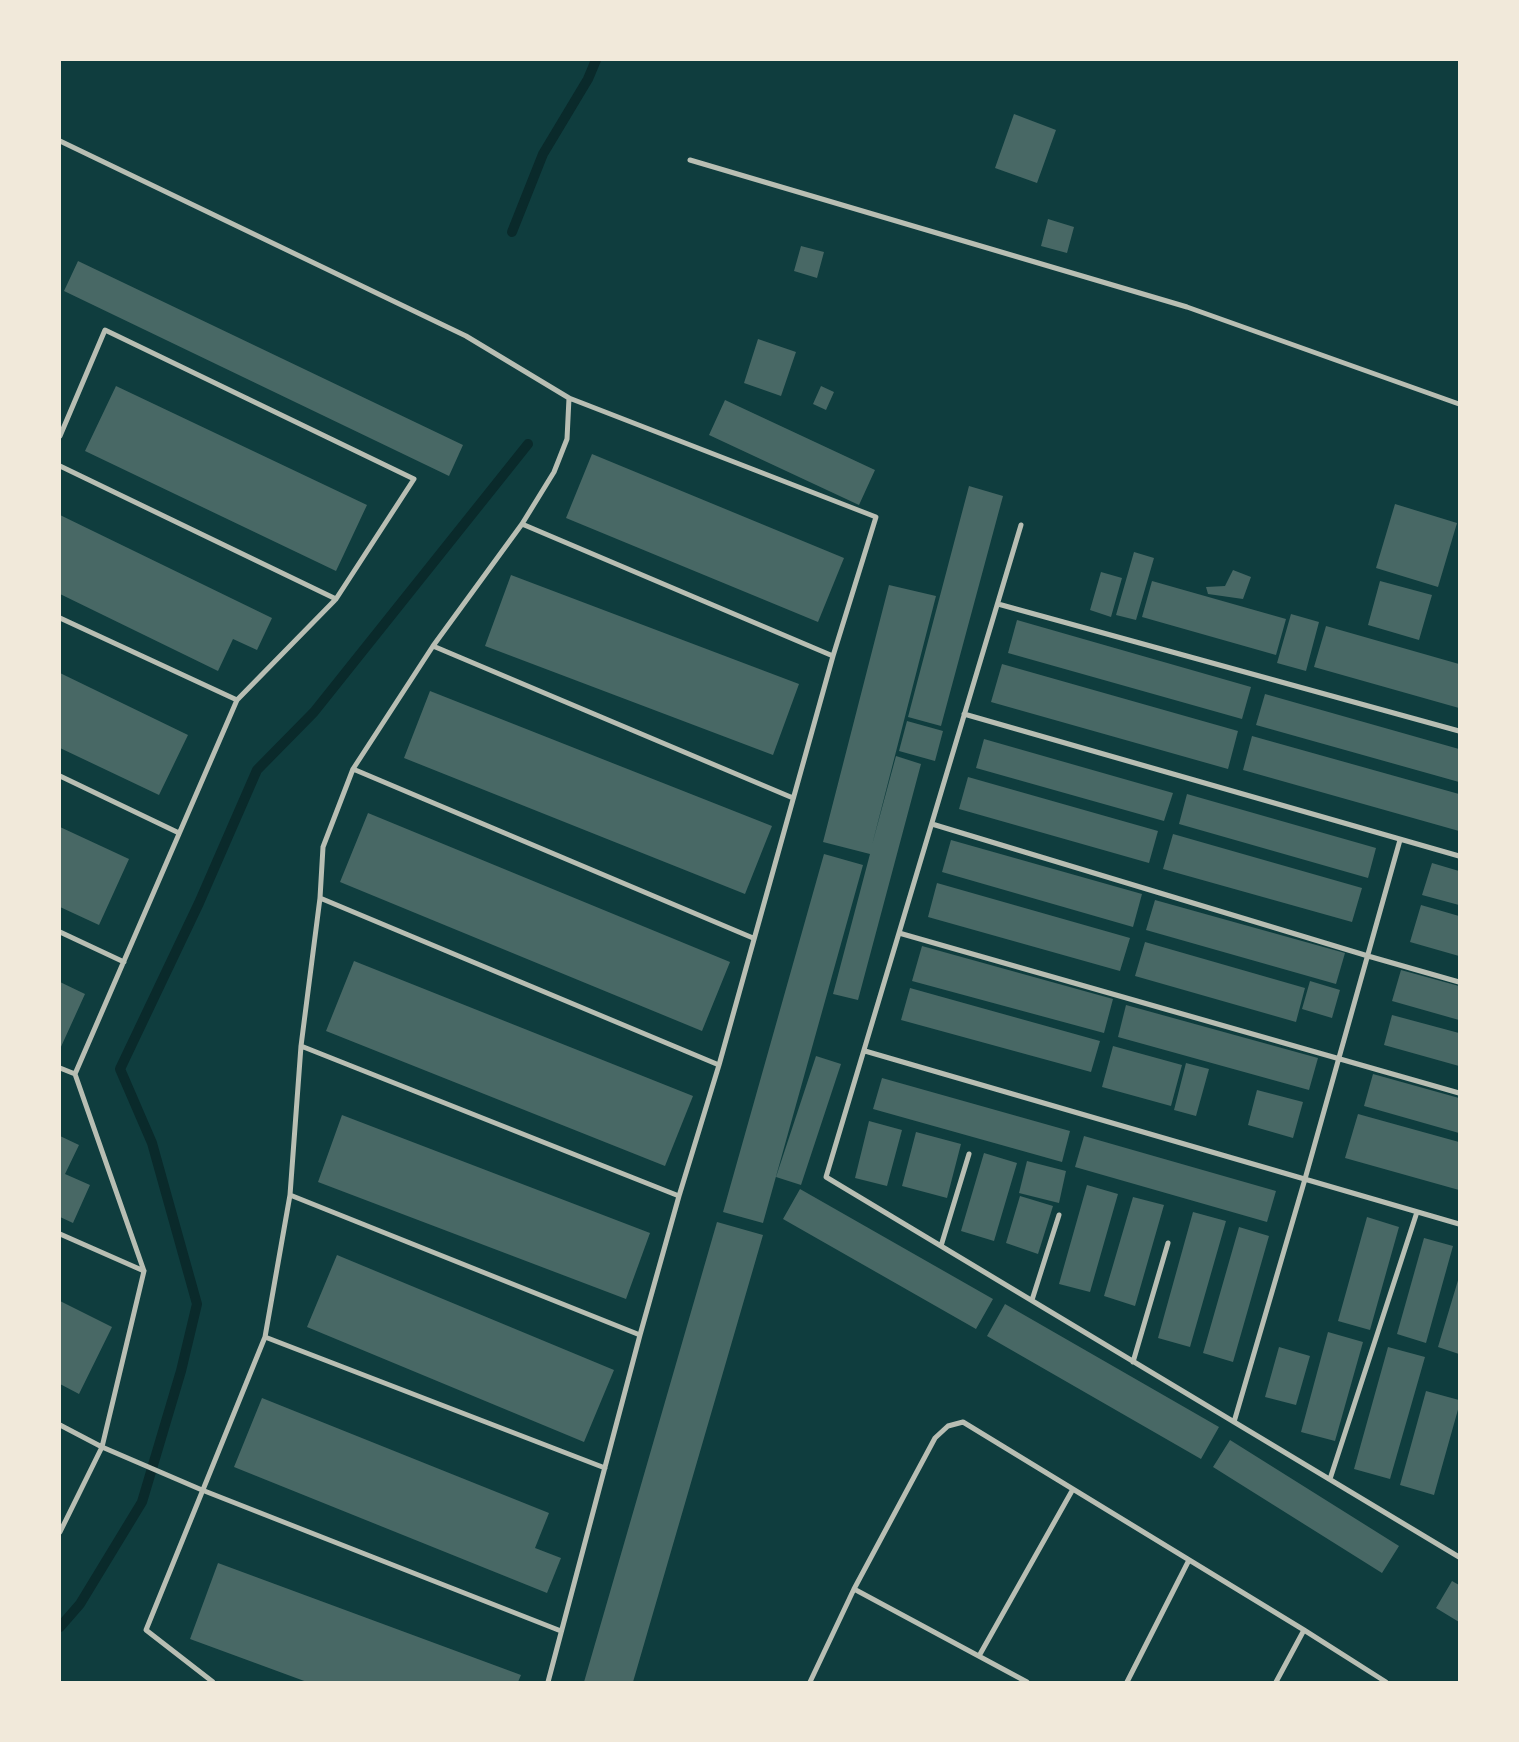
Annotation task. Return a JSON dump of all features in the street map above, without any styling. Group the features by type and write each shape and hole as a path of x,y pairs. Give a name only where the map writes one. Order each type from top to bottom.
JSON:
{"street":[{"path":"60,142 466,336 569,398 876,517 793,798 719,1064 679,1196 548,1682"},
{"path":"690,160 1187,308 1459,404"},
{"path":"60,436 105,330 414,479 336,599 237,700 74,1074 144,1271 102,1447 60,1532"},
{"path":"213,1682 146,1630 265,1337 290,1195 301,1046 320,898 323,847 353,769 433,646 522,524 554,472 567,439 569,398"},
{"path":"60,466 336,599"},
{"path":"522,524 834,656"},
{"path":"1021,525 826,1177 1459,1556"},
{"path":"998,604 1459,730"},
{"path":"60,618 237,700"},
{"path":"433,646 793,798"},
{"path":"964,714 1459,856"},
{"path":"353,769 753,938"},
{"path":"60,776 179,834"},
{"path":"932,824 1459,982"},
{"path":"1234,1422 1305,1179 1400,840"},
{"path":"320,898 719,1064"},
{"path":"60,932 124,962"},
{"path":"899,933 1459,1093"},
{"path":"301,1046 679,1196"},
{"path":"865,1051 1459,1224"},
{"path":"60,1068 74,1074"},
{"path":"941,1246 969,1154"},
{"path":"290,1195 640,1335"},
{"path":"1330,1479 1417,1212"},
{"path":"1032,1300 1059,1215"},
{"path":"60,1234 144,1271"},
{"path":"1133,1362 1168,1243"},
{"path":"265,1337 605,1468"},
{"path":"810,1682 854,1589 935,1438 948,1426 963,1422 1386,1682"},
{"path":"60,1424 102,1447 202,1490 561,1631"},
{"path":"979,1656 1073,1489"},
{"path":"1127,1682 1189,1560"},
{"path":"854,1589 1026,1682"},
{"path":"1276,1682 1304,1630"}],"building":[{"path":"1014,114 1056,130 1037,183 995,168"},
{"path":"1048,219 1074,227 1067,253 1041,246"},
{"path":"801,246 824,252 817,278 794,271"},
{"path":"78,261 463,445 449,476 64,291"},
{"path":"758,339 796,352 781,396 744,383"},
{"path":"116,386 367,505 336,571 85,451"},
{"path":"821,386 834,392 826,410 813,404"},
{"path":"725,400 875,470 859,505 709,435"},
{"path":"592,454 844,558 818,622 566,518"},
{"path":"969,486 1003,496 941,726 908,717"},
{"path":"1395,504 1457,523 1438,587 1376,568"},
{"path":"60,515 272,618 257,650 233,639 218,671 60,594"},
{"path":"1134,552 1154,558 1136,620 1116,615"},
{"path":"1233,570 1251,577 1243,599 1208,594 1206,587 1225,586"},
{"path":"1101,572 1122,578 1111,617 1090,610"},
{"path":"511,575 799,684 773,755 485,646"},
{"path":"1152,581 1286,619 1276,655 1142,617"},
{"path":"1380,581 1432,595 1419,640 1368,625"},
{"path":"889,585 936,596 872,845 896,756 921,764 858,1000 833,994 870,854 823,842"},
{"path":"1291,614 1319,622 1306,671 1277,663"},
{"path":"1017,620 1251,687 1242,719 1008,653"},
{"path":"1326,626 1459,664 1459,708 1314,667"},
{"path":"1002,664 1238,731 1228,769 991,702"},
{"path":"60,673 188,735 159,795 60,748"},
{"path":"430,691 772,826 745,894 404,758"},
{"path":"1265,694 1459,749 1459,782 1256,725"},
{"path":"907,721 943,731 935,761 899,751"},
{"path":"1252,736 1459,794 1459,831 1243,770"},
{"path":"984,739 1173,793 1164,821 976,768"},
{"path":"968,777 1158,831 1149,863 959,809"},
{"path":"1187,794 1376,848 1368,878 1179,824"},
{"path":"368,813 730,962 702,1031 340,882"},
{"path":"60,827 129,859 99,925 60,907"},
{"path":"1173,834 1362,888 1352,922 1163,869"},
{"path":"951,840 1142,894 1133,927 942,872"},
{"path":"824,854 863,865 763,1223 723,1212"},
{"path":"1432,863 1459,871 1459,905 1422,895"},
{"path":"937,883 1130,938 1120,971 928,917"},
{"path":"1155,900 1345,953 1336,984 1146,930"},
{"path":"1421,905 1459,916 1459,956 1410,942"},
{"path":"1145,942 1305,988 1296,1022 1135,976"},
{"path":"922,946 1113,999 1104,1033 912,981"},
{"path":"354,961 693,1096 665,1166 326,1031"},
{"path":"1401,970 1459,986 1459,1020 1392,1001"},
{"path":"1310,981 1340,990 1332,1018 1302,1009"},
{"path":"60,982 85,994 60,1049"},
{"path":"910,988 1100,1041 1091,1072 901,1020"},
{"path":"1126,1005 1318,1058 1309,1090 1118,1037"},
{"path":"1392,1015 1459,1033 1459,1066 1384,1045"},
{"path":"1113,1046 1182,1065 1171,1106 1102,1087"},
{"path":"816,1056 841,1064 801,1185 776,1177"},
{"path":"1186,1063 1209,1069 1196,1116 1174,1110"},
{"path":"1373,1074 1459,1098 1459,1133 1364,1106"},
{"path":"882,1078 1070,1131 1062,1162 873,1109"},
{"path":"1257,1090 1303,1102 1293,1138 1248,1125"},
{"path":"1358,1114 1459,1142 1459,1190 1345,1158"},
{"path":"342,1115 650,1233 626,1299 318,1182"},
{"path":"869,1121 902,1130 887,1186 855,1178"},
{"path":"916,1132 961,1144 947,1198 902,1186"},
{"path":"60,1136 79,1145 65,1174 90,1185 73,1223 60,1217"},
{"path":"1084,1136 1276,1191 1267,1222 1075,1167"},
{"path":"984,1153 1017,1163 994,1241 961,1231"},
{"path":"1027,1161 1066,1171 1059,1203 1019,1193"},
{"path":"1087,1185 1118,1194 1090,1292 1059,1284"},
{"path":"800,1189 993,1299 976,1329 783,1219"},
{"path":"1020,1196 1053,1206 1038,1254 1006,1243"},
{"path":"1133,1197 1164,1205 1135,1306 1104,1296"},
{"path":"1193,1212 1226,1221 1190,1347 1158,1338"},
{"path":"1367,1217 1399,1227 1370,1330 1338,1321"},
{"path":"717,1222 763,1235 633,1682 584,1682"},
{"path":"1239,1227 1269,1236 1233,1362 1203,1353"},
{"path":"1424,1238 1453,1246 1426,1343 1397,1334"},
{"path":"337,1255 614,1370 584,1442 307,1327"},
{"path":"1459,1277 1459,1354 1438,1347"},
{"path":"60,1301 112,1327 79,1394 60,1384"},
{"path":"1005,1304 1219,1427 1201,1459 987,1336"},
{"path":"1328,1332 1363,1342 1335,1441 1301,1432"},
{"path":"1279,1347 1310,1356 1296,1405 1265,1397"},
{"path":"1388,1347 1425,1357 1390,1479 1354,1469"},
{"path":"1426,1391 1459,1400 1459,1406 1434,1495 1400,1485"},
{"path":"262,1398 549,1513 535,1548 561,1558 547,1593 234,1467"},
{"path":"1230,1440 1399,1546 1382,1573 1213,1467"},
{"path":"218,1563 521,1675 518,1682 307,1682 190,1639"},
{"path":"1452,1581 1459,1585 1459,1622 1436,1608"}],"waterway":[{"path":"512,232 543,154 588,79 596,60"},
{"path":"60,1627 80,1604 142,1502 181,1371 197,1304 152,1143 120,1069 199,903 257,770 314,712 528,444"}]}
